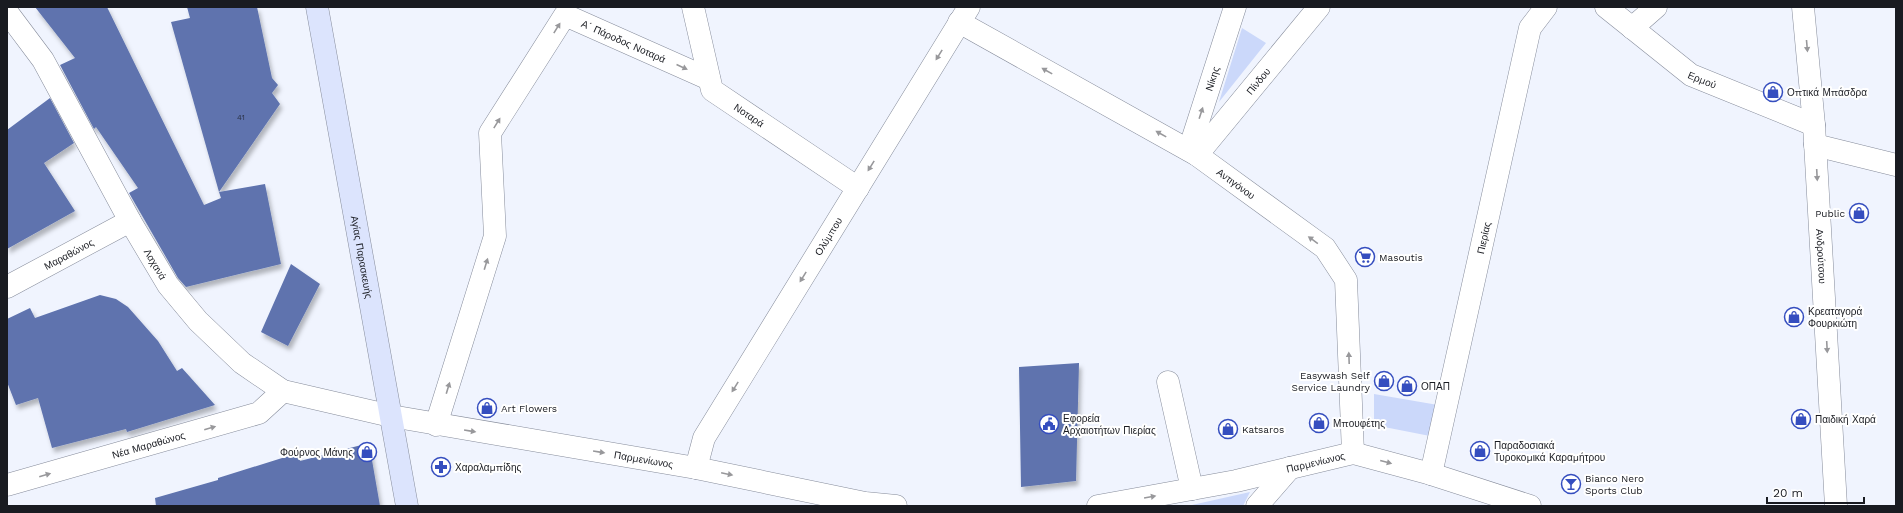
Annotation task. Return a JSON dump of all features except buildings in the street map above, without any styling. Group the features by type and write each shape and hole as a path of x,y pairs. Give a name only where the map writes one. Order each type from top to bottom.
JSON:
{"main road":[{"name":"Αγίας Παρασκευής","path":"317,7 407,506"}],"street":[{"name":"Νοταρά","path":"693,7 712,90 858,188"},
{"name":"Νίκης","path":"1193,153 1235,7"},
{"name":"Πίνδου","path":"1193,153 1319,7"},
{"name":"Πιερίας","path":"1431,474 1530,28 1546,7"},
{"name":"Ερμού","path":"1606,7 1691,75 1815,135 1896,165"},
{"path":"1632,28 1656,7"},
{"name":"Ανδρούτσου","path":"1803,7 1815,135 1836,506"},
{"name":"Λαχανά","path":"7,12 44,60 130,221 168,286 198,321 242,363 283,391 391,416"},
{"name":"Α΄ Πάροδος Νοταρά","path":"436,425 495,236 490,133 565,15 709,79"},
{"name":"Αντιγόνου","path":"964,15 1193,153 1325,248 1346,280 1353,453"},
{"name":"Ολύμπου","path":"696,468 704,438 964,15"},
{"name":"Μαραθώνος","path":"7,287 130,221"},
{"path":"1168,382 1192,489"},
{"name":"Νέα Μαραθώνος","path":"7,485 259,413 283,391"},
{"name":"Παρμενίωνος","path":"391,416 436,425 696,468 865,503 896,506"},
{"name":"Παρμενίωνος","path":"1098,506 1236,481 1353,453 1431,474 1530,506"},
{"path":"1257,506 1290,468"}],"shaded area":[{"path":"1242,28 1266,43 1219,102"},
{"path":"1374,394 1438,405 1430,436 1374,425"},
{"path":"1250,492 1243,506 1192,505"}],"place":[{"name":"Οπτικά Μπάσδρα","path":"1773,92"},
{"name":"Public","path":"1859,213"},
{"name":"Masoutis","path":"1365,257"},
{"name":"Κρεαταγορά Φουρκιώτη","path":"1794,317"},
{"name":"Easywash Self Service Laundry","path":"1384,381"},
{"name":"ΟΠΑΠ","path":"1407,386"},
{"name":"Art Flowers","path":"487,408"},
{"name":"Παιδική Χαρά","path":"1801,419"},
{"name":"Μπουφέτης","path":"1319,423"},
{"name":"Εφορεία Αρχαιοτήτων Πιερίας","path":"1049,424"},
{"name":"Katsaros","path":"1228,429"},
{"name":"Παραδοσιακά Τυροκομικά Καραμήτρου","path":"1480,451"},
{"name":"Φούρνος Μάνης","path":"367,452"},
{"name":"Χαραλαμπίδης","path":"441,467"},
{"name":"Bianco Nero Sports Club","path":"1571,484"}]}
